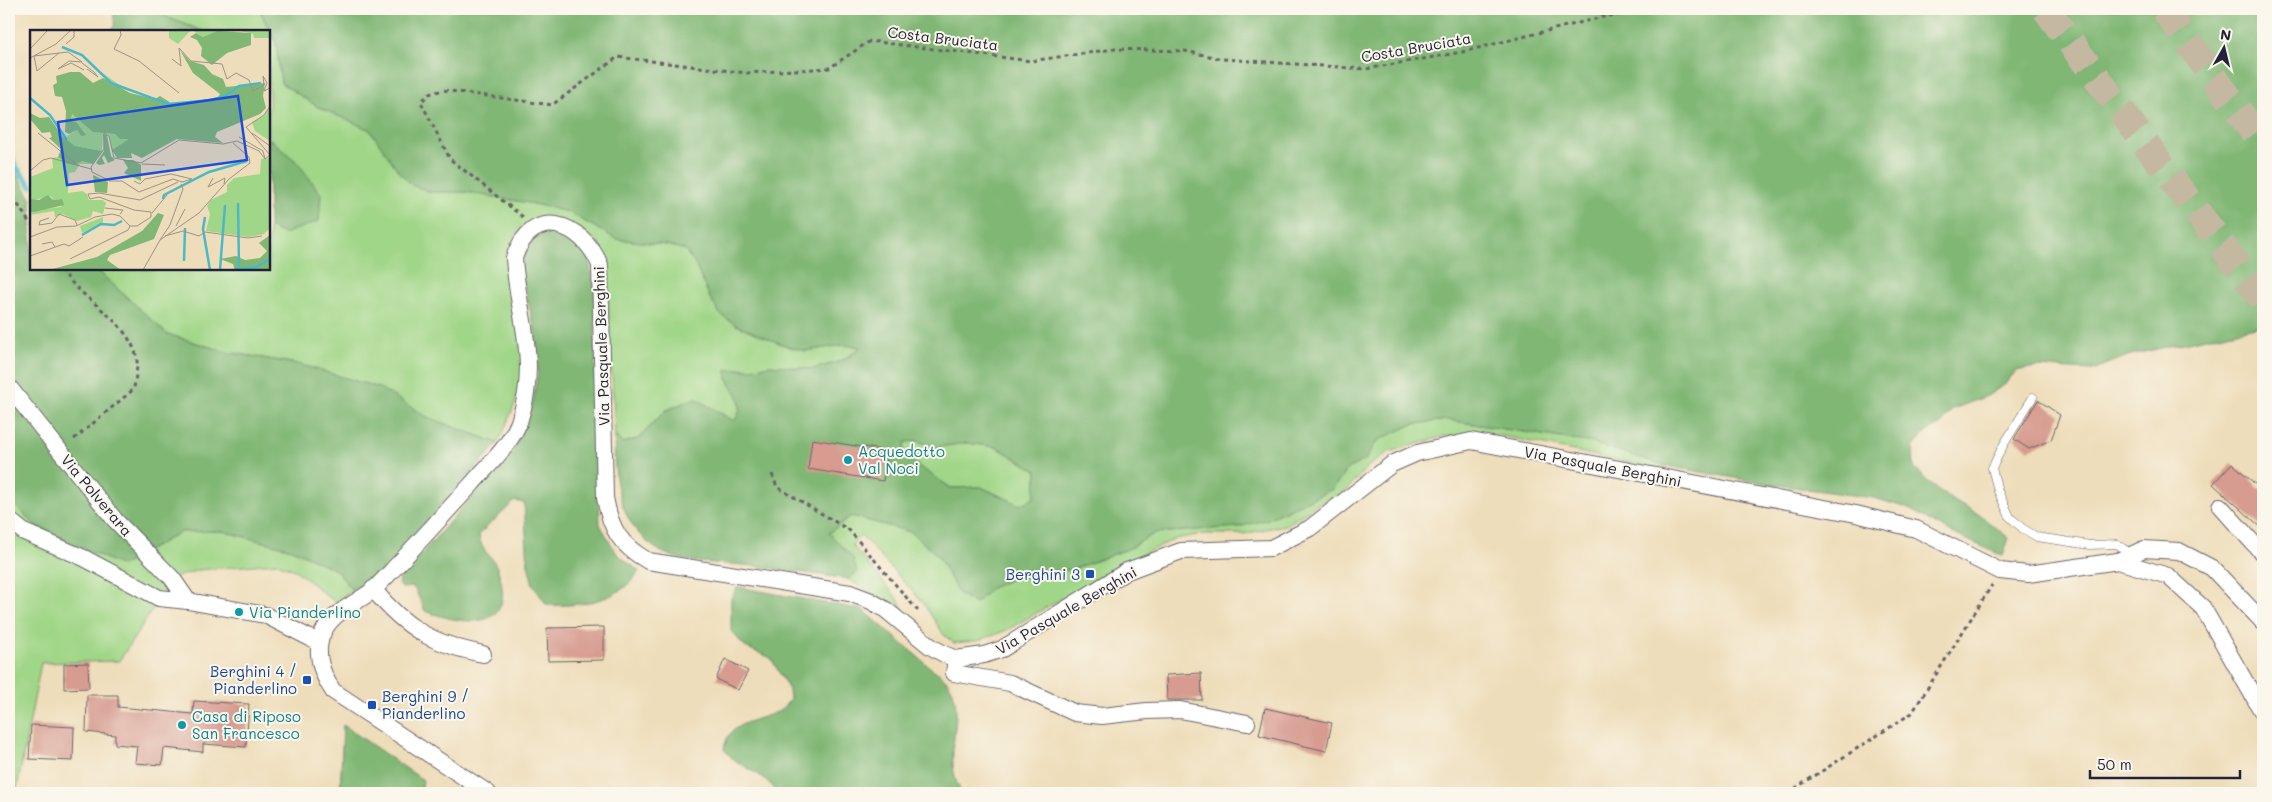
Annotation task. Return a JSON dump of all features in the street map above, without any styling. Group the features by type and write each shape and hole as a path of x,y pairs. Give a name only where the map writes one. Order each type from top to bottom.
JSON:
{"street":[{"name":"Via Pasquale Berghini","path":"529,231 542,224 557,225 572,230 589,245 600,265 605,498 613,528 629,550 648,561 850,593 886,610 930,646 956,659 971,658 1002,649 1127,571 1181,551 1272,548 1310,528 1392,464 1417,453 1471,442 1856,514 1916,529 2000,571 2028,574 2125,558 2144,549 2179,551 2212,568 2263,622"},
{"path":"488,793 333,691 322,674 319,658 320,641 326,628 335,618 373,589 439,521 507,444 518,424 526,394 530,363 514,258 520,242 529,231"},
{"name":"Via Polverara","path":"9,387 115,520 172,578 188,601"},
{"path":"2220,506 2263,554"},
{"path":"9,520 24,532 84,558 159,598 188,601 265,615 310,638 320,641"},
{"path":"2125,558 2168,576 2203,608 2263,713"},
{"path":"373,589 388,608 422,635 460,649 483,654"},
{"path":"956,659 954,673 1010,683 1075,713 1102,716 1180,710 1247,723"}],"lane":[{"path":"2033,397 2004,444 1992,468 1998,491 2010,517 2022,528 2037,537 2090,545 2117,544 2125,558"}],"path":[{"name":"Costa Bruciata","path":"529,231 526,220 450,159 421,102 429,94 443,90 552,105 618,57 746,73 820,69 829,68 870,40 1031,61 1114,49 1185,51 1223,59 1366,70 1462,52 1603,17 1658,9"},
{"path":"9,192 30,224"},
{"path":"61,451 134,389 137,356 118,324 67,278 62,270"},
{"path":"772,474 777,487 849,530 922,615"},
{"path":"1788,793 1912,713 2000,571"}],"green space":[{"path":"113,9 159,9 161,15 200,30 111,30 115,25"},
{"path":"159,9 259,9 270,30 200,30 161,15"},
{"path":"259,9 2263,9 2263,325 2130,355 2093,370 2035,367 2016,371 2004,385 1987,396 1953,409 1941,424 1924,433 1913,448 1914,467 1928,482 1944,494 1978,514 2009,538 2003,556 1954,534 1907,508 1874,498 1763,483 1667,466 1593,443 1448,420 1413,424 1377,441 1365,460 1347,469 1333,489 1265,520 1238,527 1155,533 1128,549 1073,569 1011,579 991,588 976,603 959,594 938,556 911,532 851,516 829,533 853,558 857,572 848,579 745,565 681,559 662,552 648,542 636,530 627,516 621,501 615,468 615,435 622,443 638,439 665,411 695,398 734,421 739,413 740,406 737,394 727,377 726,370 752,369 770,365 813,369 841,361 855,353 860,347 843,345 806,351 789,347 736,325 720,314 710,298 695,264 685,250 667,245 616,239 568,212 466,192 430,192 412,185 399,172 370,130 318,107 281,83 276,43","holes":["916,441 938,447 967,443 997,447 1037,471 1034,498 1020,505 981,487 951,488 914,463 904,453 905,442"]},
{"path":"270,31 276,43 281,83 318,107 370,129 399,172 412,185 430,192 466,192 568,212 616,239 667,245 685,250 695,264 710,298 720,314 736,325 789,347 806,351 843,345 861,347 841,361 813,369 770,365 752,369 739,368 726,378 737,393 740,404 738,415 734,421 695,398 665,411 638,439 621,443 615,435 606,256 603,249 593,238 581,229 553,220 542,219 533,221 519,231 510,249 508,260 509,295 522,343 524,360 519,391 498,443 427,417 379,388 298,364 227,352 167,334 97,270 270,270 270,227 284,234 298,163 270,139"},
{"path":"270,139 298,163 321,194 319,221 284,234 270,227"},
{"path":"9,161 30,196 30,270 97,270 167,334 227,352 298,364 380,388 427,417 498,443 381,575 353,591 336,570 292,549 222,531 180,532 122,566 37,526 9,500"},
{"path":"546,232 564,235 578,243 588,257 595,291 595,417 600,525 617,554 639,571 622,589 598,600 572,605 547,605 533,585 528,564 524,503 515,501 479,534 484,550 496,564 498,570 502,590 501,605 495,614 484,619 471,621 441,616 425,611 414,587 402,588 398,584 401,577 514,449 530,415 538,373 535,331 521,271 524,254 533,238"},
{"path":"1448,420 1593,443 1667,466 1659,469 1498,435 1445,436 1389,452 1367,467 1346,491 1319,503 1288,524 1244,534 1202,534 1175,539 1119,566 1007,630 977,641 954,643 944,635 923,603 861,535 852,545 898,599 905,614 848,579 857,572 829,533 851,516 911,532 938,556 959,594 976,603 991,588 1011,579 1073,569 1128,549 1155,533 1238,527 1265,520 1333,489 1347,469 1365,460 1376,441 1413,424"},
{"path":"916,441 938,447 967,443 996,447 1037,471 1034,498 1020,505 981,487 951,488 914,463 904,453 904,442"},
{"path":"9,500 37,526 122,566 180,532 222,531 292,549 336,570 353,591 335,602 295,570 277,563 198,570 173,578 119,661 41,663 16,793 9,793"},
{"path":"738,587 863,610 946,680 954,694 956,709 953,760 955,777 962,793 777,793 766,780 730,756 724,749 731,732 745,723 779,711 790,699 789,690 771,658 745,647 731,631 731,598"},
{"path":"343,725 423,780 421,793 340,793"}],"building":[{"path":"2038,400 2060,415 2051,440 2029,449 2014,439"},
{"name":"Acquedotto Val Noci","path":"812,439 888,451 883,481 808,469"},
{"path":"2232,463 2263,491 2263,529 2213,484"},
{"path":"604,627 604,660 548,661 547,628"},
{"path":"725,659 748,671 738,690 716,679"},
{"path":"88,663 89,688 64,689 64,664"},
{"path":"1201,673 1202,700 1167,700 1166,675"},
{"name":"Casa di Riposo San Francesco","path":"87,695 118,695 118,707 193,714 194,701 249,704 246,747 203,744 203,752 164,748 162,765 135,763 137,746 115,744 115,735 86,732"},
{"path":"1265,708 1332,723 1326,751 1259,735"},
{"path":"31,725 74,727 73,761 29,759"}],"waterway":[{"path":"9,152 16,167 30,185"}],"tunnel":[{"path":"2046,9 2263,299"},
{"path":"2164,9 2263,145"}],"place":[{"name":"Acquedotto Val Noci","path":"848,460"},
{"name":"Berghini 3","path":"1090,574"},
{"name":"Via Pianderlino","path":"239,612"},
{"name":"Berghini 4 / Pianderlino","path":"307,680"},
{"name":"Berghini 9 / Pianderlino","path":"372,705"},
{"name":"Casa di Riposo San Francesco","path":"182,725"}]}
